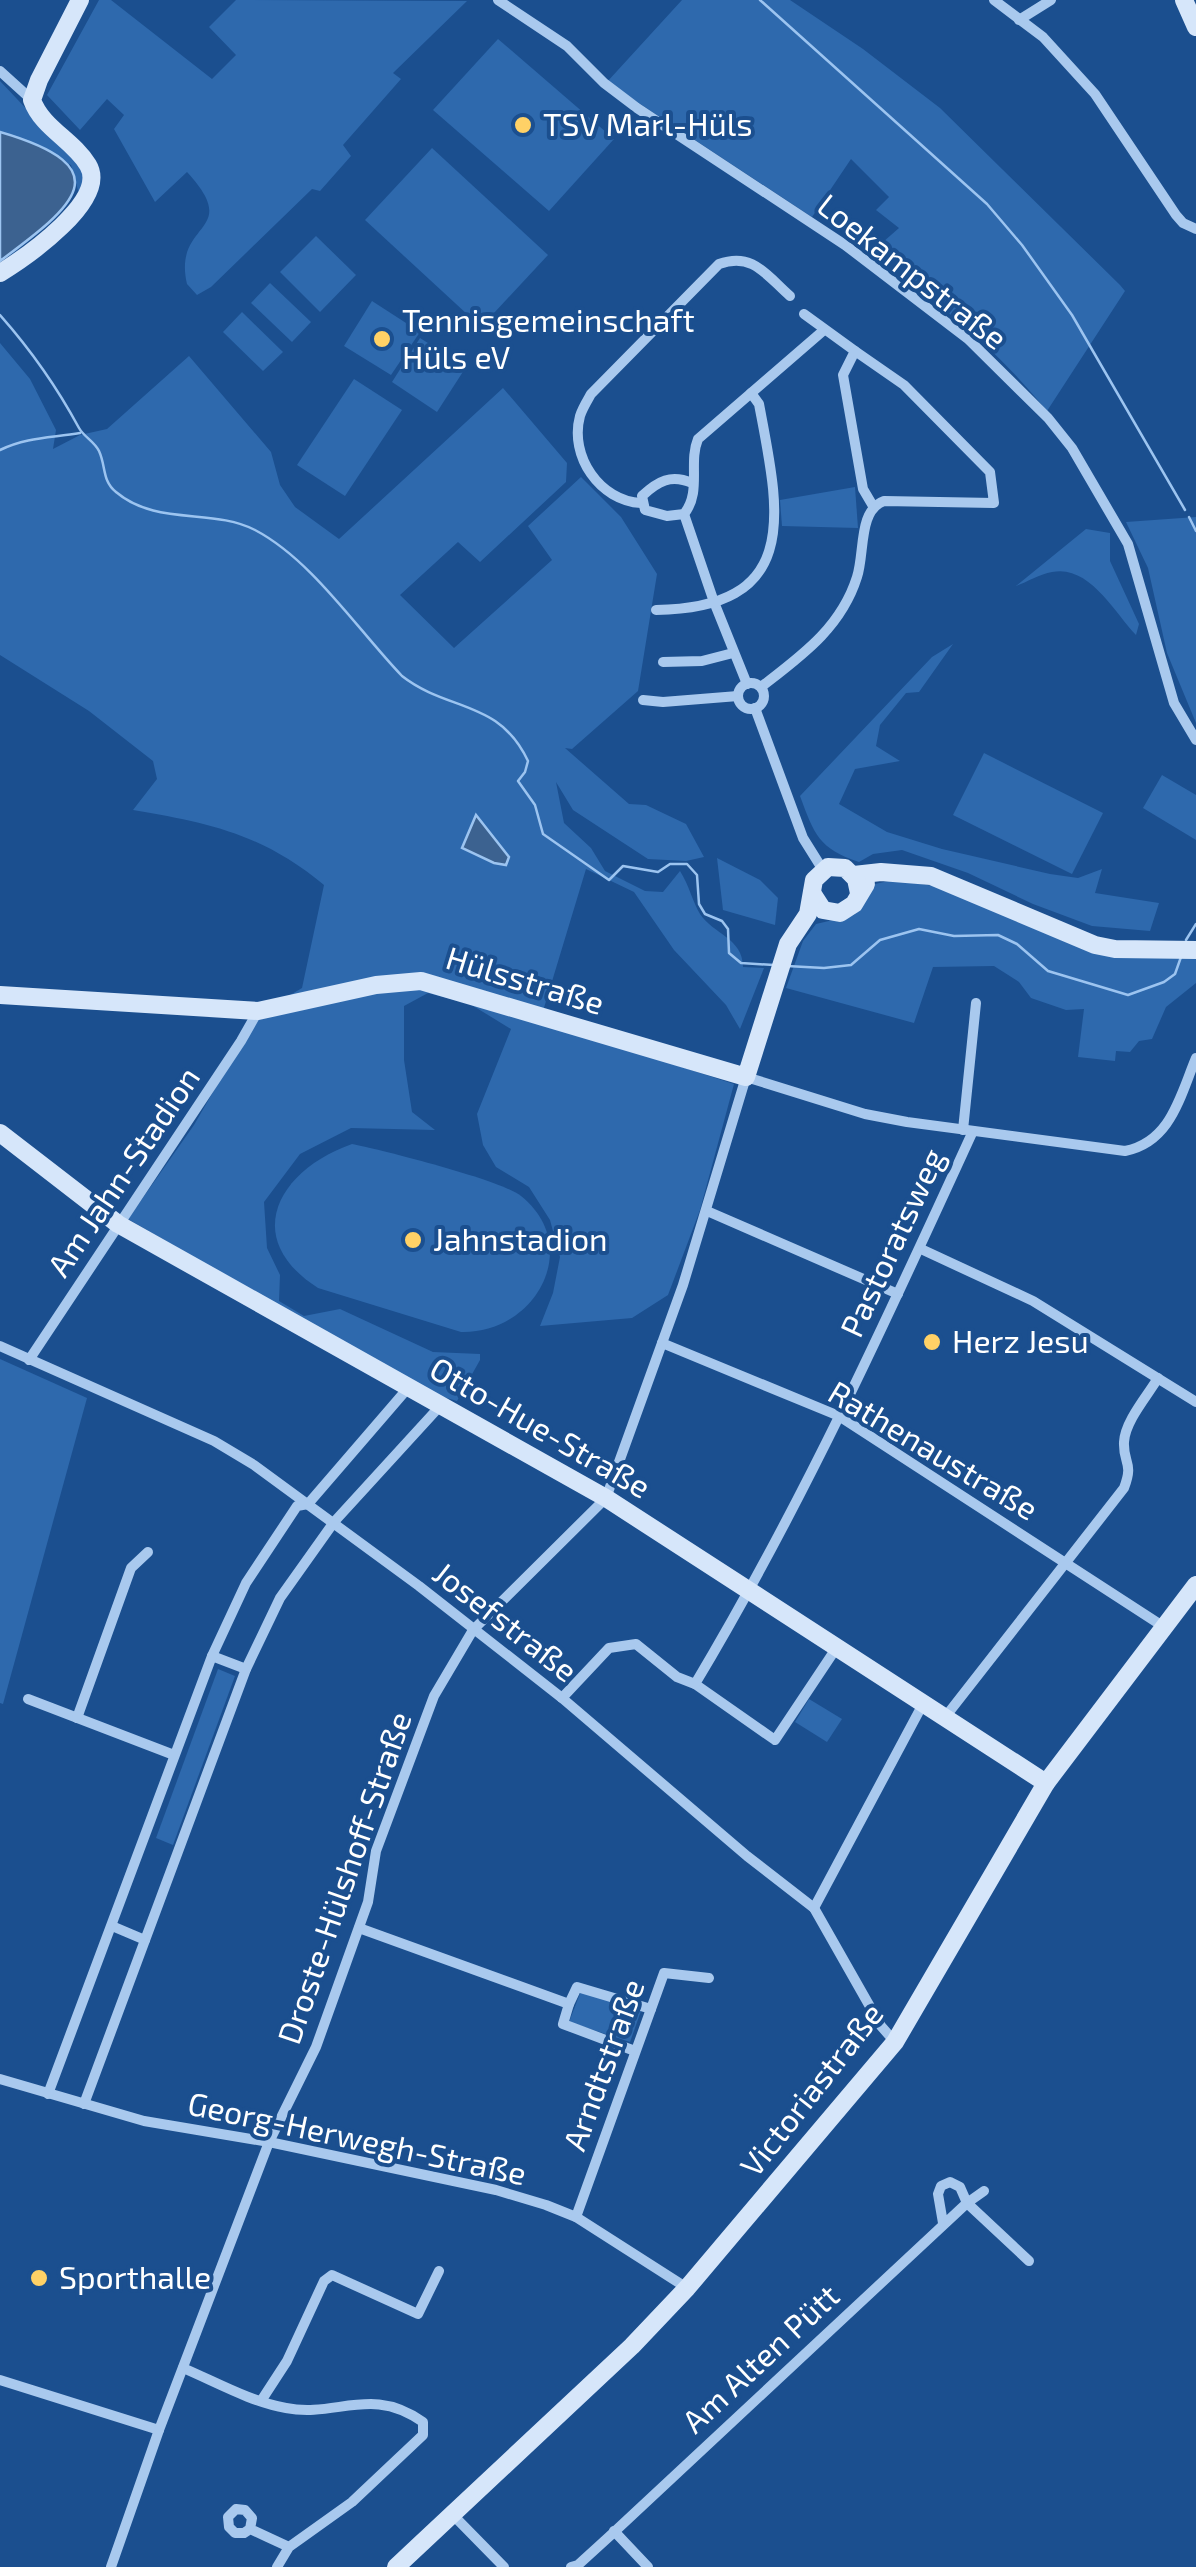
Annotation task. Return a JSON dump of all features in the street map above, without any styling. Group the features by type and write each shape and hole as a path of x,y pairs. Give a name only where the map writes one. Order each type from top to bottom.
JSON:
{"main road":[{"path":"0,273 38,248 90,192 93,178 87,163 46,122 32,100 38,80 80,0"},
{"path":"1184,0 1196,27"},
{"path":"746,1077 784,955 815,912 814,880 822,870 839,866 856,884 854,904 834,914 815,912"},
{"path":"856,884 881,872 930,876 1095,945 1187,950"},
{"name":"Hülsstraße","path":"0,995 258,1010 360,988 420,980 746,1077"},
{"name":"Otto-Hue-Straße","path":"0,1133 118,1224 606,1498 1046,1783"},
{"name":"Victoriastraße","path":"396,2567 632,2346 687,2288 895,2042 1046,1783 1196,1586"}],"street":[{"name":"Loekampstraße","path":"498,0 568,46 604,83 638,108 876,269 968,339 1048,418 1072,448 1128,544 1174,703 1196,740"},
{"path":"994,0 1043,36 1095,94 1176,215 1196,229"},
{"path":"1019,20 1050,0"},
{"path":"0,71 32,100"},
{"path":"641,503 626,502 605,489 585,464 578,435 580,416 590,394 719,264 736,258 755,264 790,296"},
{"path":"747,684 761,687 809,650 845,606 861,564 867,515 873,506 884,501 994,503 990,472 936,416 904,386 804,314"},
{"path":"747,684 684,514 694,496 694,450 698,439 824,330"},
{"path":"855,351 843,376 863,489 873,506"},
{"path":"656,610 686,610 714,602 747,585 762,568 776,528 776,508 759,404 751,393"},
{"path":"684,514 668,516 645,510 642,496 666,479 678,477 692,483"},
{"path":"663,662 702,661 733,652"},
{"path":"643,700 738,696 747,684"},
{"path":"738,696 746,708 755,708 764,699 761,687"},
{"path":"755,708 803,838 822,870"},
{"path":"968,1131 976,1003"},
{"name":"Am Jahn-Stadion","path":"29,1360 258,1010"},
{"name":"Hülsstraße","path":"746,1077 865,1114 1125,1151 1151,1142 1172,1118 1196,1058"},
{"name":"Droste-Hülshoff-Straße","path":"111,2567 158,2430 270,2142 316,2047 368,1902 376,1851 434,1696 474,1630 606,1498 707,1211 746,1077"},
{"name":"Pastoratsweg","path":"695,1684 751,1590 839,1416 921,1249 968,1131"},
{"path":"707,1211 898,1294"},
{"path":"921,1249 1033,1301 1196,1402"},
{"name":"Rathenaustraße","path":"662,1343 839,1416 1164,1627"},
{"name":"Josefstraße","path":"0,1346 93,1384 214,1441 334,1522 562,1698 814,1908 881,2026 895,2042"},
{"path":"946,1716 1124,1488 1131,1470 1124,1442 1128,1428 1158,1378"},
{"path":"48,2094 212,1656 246,1583 297,1506 308,1504 408,1388"},
{"path":"84,2104 246,1669 280,1598 334,1522 441,1405"},
{"path":"77,1718 131,1568 148,1552"},
{"path":"562,1698 609,1648 636,1644 678,1677 695,1684 775,1740 838,1646"},
{"path":"212,1656 246,1669"},
{"path":"28,1699 174,1755"},
{"path":"814,1908 924,1701"},
{"path":"112,1926 145,1940"},
{"path":"359,1928 569,2004"},
{"name":"Arndtstraße","path":"576,2217 664,1973 709,1978"},
{"path":"635,2051 563,2024 569,2004 576,1987 650,2009"},
{"name":"Georg-Herwegh-Straße","path":"0,2079 144,2121 270,2142 496,2190 576,2217 687,2288"},
{"path":"942,2223 938,2194 941,2186 950,2182 960,2186 966,2202 1029,2261"},
{"name":"Am Alten Pütt","path":"571,2567 614,2532 942,2223 984,2191"},
{"path":"261,2401 287,2361 324,2281 332,2275 418,2314 439,2271"},
{"path":"184,2368 289,2409 372,2403 405,2409 423,2422 423,2434 352,2502 289,2547 277,2567"},
{"path":"0,2380 158,2430"},
{"path":"453,2515 504,2567"},
{"path":"250,2529 289,2547"},
{"path":"614,2532 648,2567"}],"shaded area":[{"path":"99,0 111,0 212,79 236,55 209,27 236,0 467,1 393,73 401,79 343,145 351,156 320,191 312,189 211,287 197,295 187,284 185,263 189,248 208,218 209,207 203,192 187,172 155,202 114,129 124,115 107,99 80,130 47,95"},
{"path":"682,0 790,0 940,108 1120,285 1125,291 1047,411 964,326 867,256 899,228 876,210 889,197 851,159 812,217 607,82"},
{"name":"TSV Marl-Hüls","path":"498,39 614,139 549,211 433,110"},
{"path":"0,81 85,171 79,194 71,165 18,137 0,132"},
{"path":"0,132 62,160 74,174 74,189 49,223 0,261"},
{"path":"432,148 548,255 481,327 365,220"},
{"path":"316,236 356,275 320,312 280,272"},
{"path":"270,283 311,322 292,342 251,303"},
{"name":"Tennisgemeinschaft Hüls eV","path":"372,301 420,332 391,375 344,346"},
{"path":"242,312 283,352 263,371 223,332"},
{"path":"420,338 466,367 437,412 392,382"},
{"path":"0,343 30,379 56,430 53,449 80,435 107,429 189,356 271,452 280,485 295,507 339,539 503,388 567,463 566,482 480,562 458,542 400,595 454,648 552,560 528,526 581,477 621,517 657,574 638,691 572,749 565,748 629,804 646,805 686,824 704,857 686,861 648,859 573,810 556,782 564,823 591,848 605,871 645,891 663,892 680,871 700,914 738,949 743,967 764,968 740,1029 726,1005 674,950 634,892 586,869 540,1021 734,1084 700,1210 668,1295 632,1318 540,1326 553,1293 560,1257 550,1220 529,1187 496,1167 483,1145 477,1114 511,1029 470,1004 428,993 404,1006 404,1060 412,1112 435,1130 351,1128 300,1154 264,1202 267,1248 280,1275 279,1301 304,1316 340,1309 433,1352 480,1354 457,1401 426,1392 128,1219 194,1125 258,1014 302,988 324,885 257,842 211,826 133,810 157,779 153,761 89,711 0,655"},
{"path":"354,379 402,410 345,496 297,465"},
{"path":"855,487 858,528 782,526 780,500"},
{"path":"1196,517 1196,723 1167,653 1148,568 1126,522"},
{"path":"1086,529 1110,533 1110,561 1139,624 1136,635 1100,592 1078,575 1052,572 1016,586"},
{"path":"953,644 919,692 906,693 880,725 876,746 900,761 855,769 839,804 887,832 942,849 1078,878 1102,869 1095,893 1159,903 1150,931 1092,926 968,873 902,850 873,854 859,862 835,852 820,838 800,796 932,657"},
{"path":"984,753 1103,813 1072,874 953,815"},
{"path":"1162,775 1196,795 1196,840 1143,808"},
{"path":"476,815 509,857 506,865 462,848"},
{"path":"717,858 760,880 778,898 775,925 723,910"},
{"path":"893,880 941,887 1032,926 1196,958 1196,983 1166,1007 1152,1039 1139,1041 1130,1052 1116,1051 1115,1061 1078,1057 1084,1009 1066,1010 1031,998 1019,982 994,966 933,967 914,1023 786,988 803,941 816,924 854,915 875,884"},
{"name":"Jahnstadion","path":"352,1144 467,1174 521,1196 540,1217 549,1239 549,1262 542,1284 529,1303 510,1319 487,1329 461,1332 318,1288 294,1269 280,1248 275,1227 278,1207 304,1170"},
{"path":"0,1359 87,1398 3,1704 0,1703"},
{"path":"218,1669 235,1676 173,1845 156,1838"},
{"path":"809,1699 842,1719 827,1742 795,1722"},
{"path":"581,1991 641,2011 630,2042 569,2022"}],"waterway":[{"path":"760,0 987,204 1022,245 1072,315 1185,510"},
{"path":"0,315 97,448 108,483 116,492 149,509 239,523 276,543 315,577 402,676 437,696 488,716 516,741 528,761 518,781 535,805 543,834 609,880 623,866 658,872 670,864 687,864 697,875 699,904 705,914 722,921 728,929 729,953 741,963 774,965"},
{"path":"0,450 30,440 80,433"},
{"path":"1189,517 1196,531"},
{"path":"1186,940 1196,924"},
{"path":"787,966 851,965 880,940 919,929 954,936 998,935 1017,944 1048,971 1128,995 1164,982 1175,974 1181,957"}],"place":[{"name":"TSV Marl-Hüls","path":"523,125"},
{"name":"Tennisgemeinschaft Hüls eV","path":"382,339"},
{"name":"Jahnstadion","path":"413,1240"},
{"name":"Herz Jesu","path":"932,1342"},
{"name":"Sporthalle","path":"39,2278"}]}
